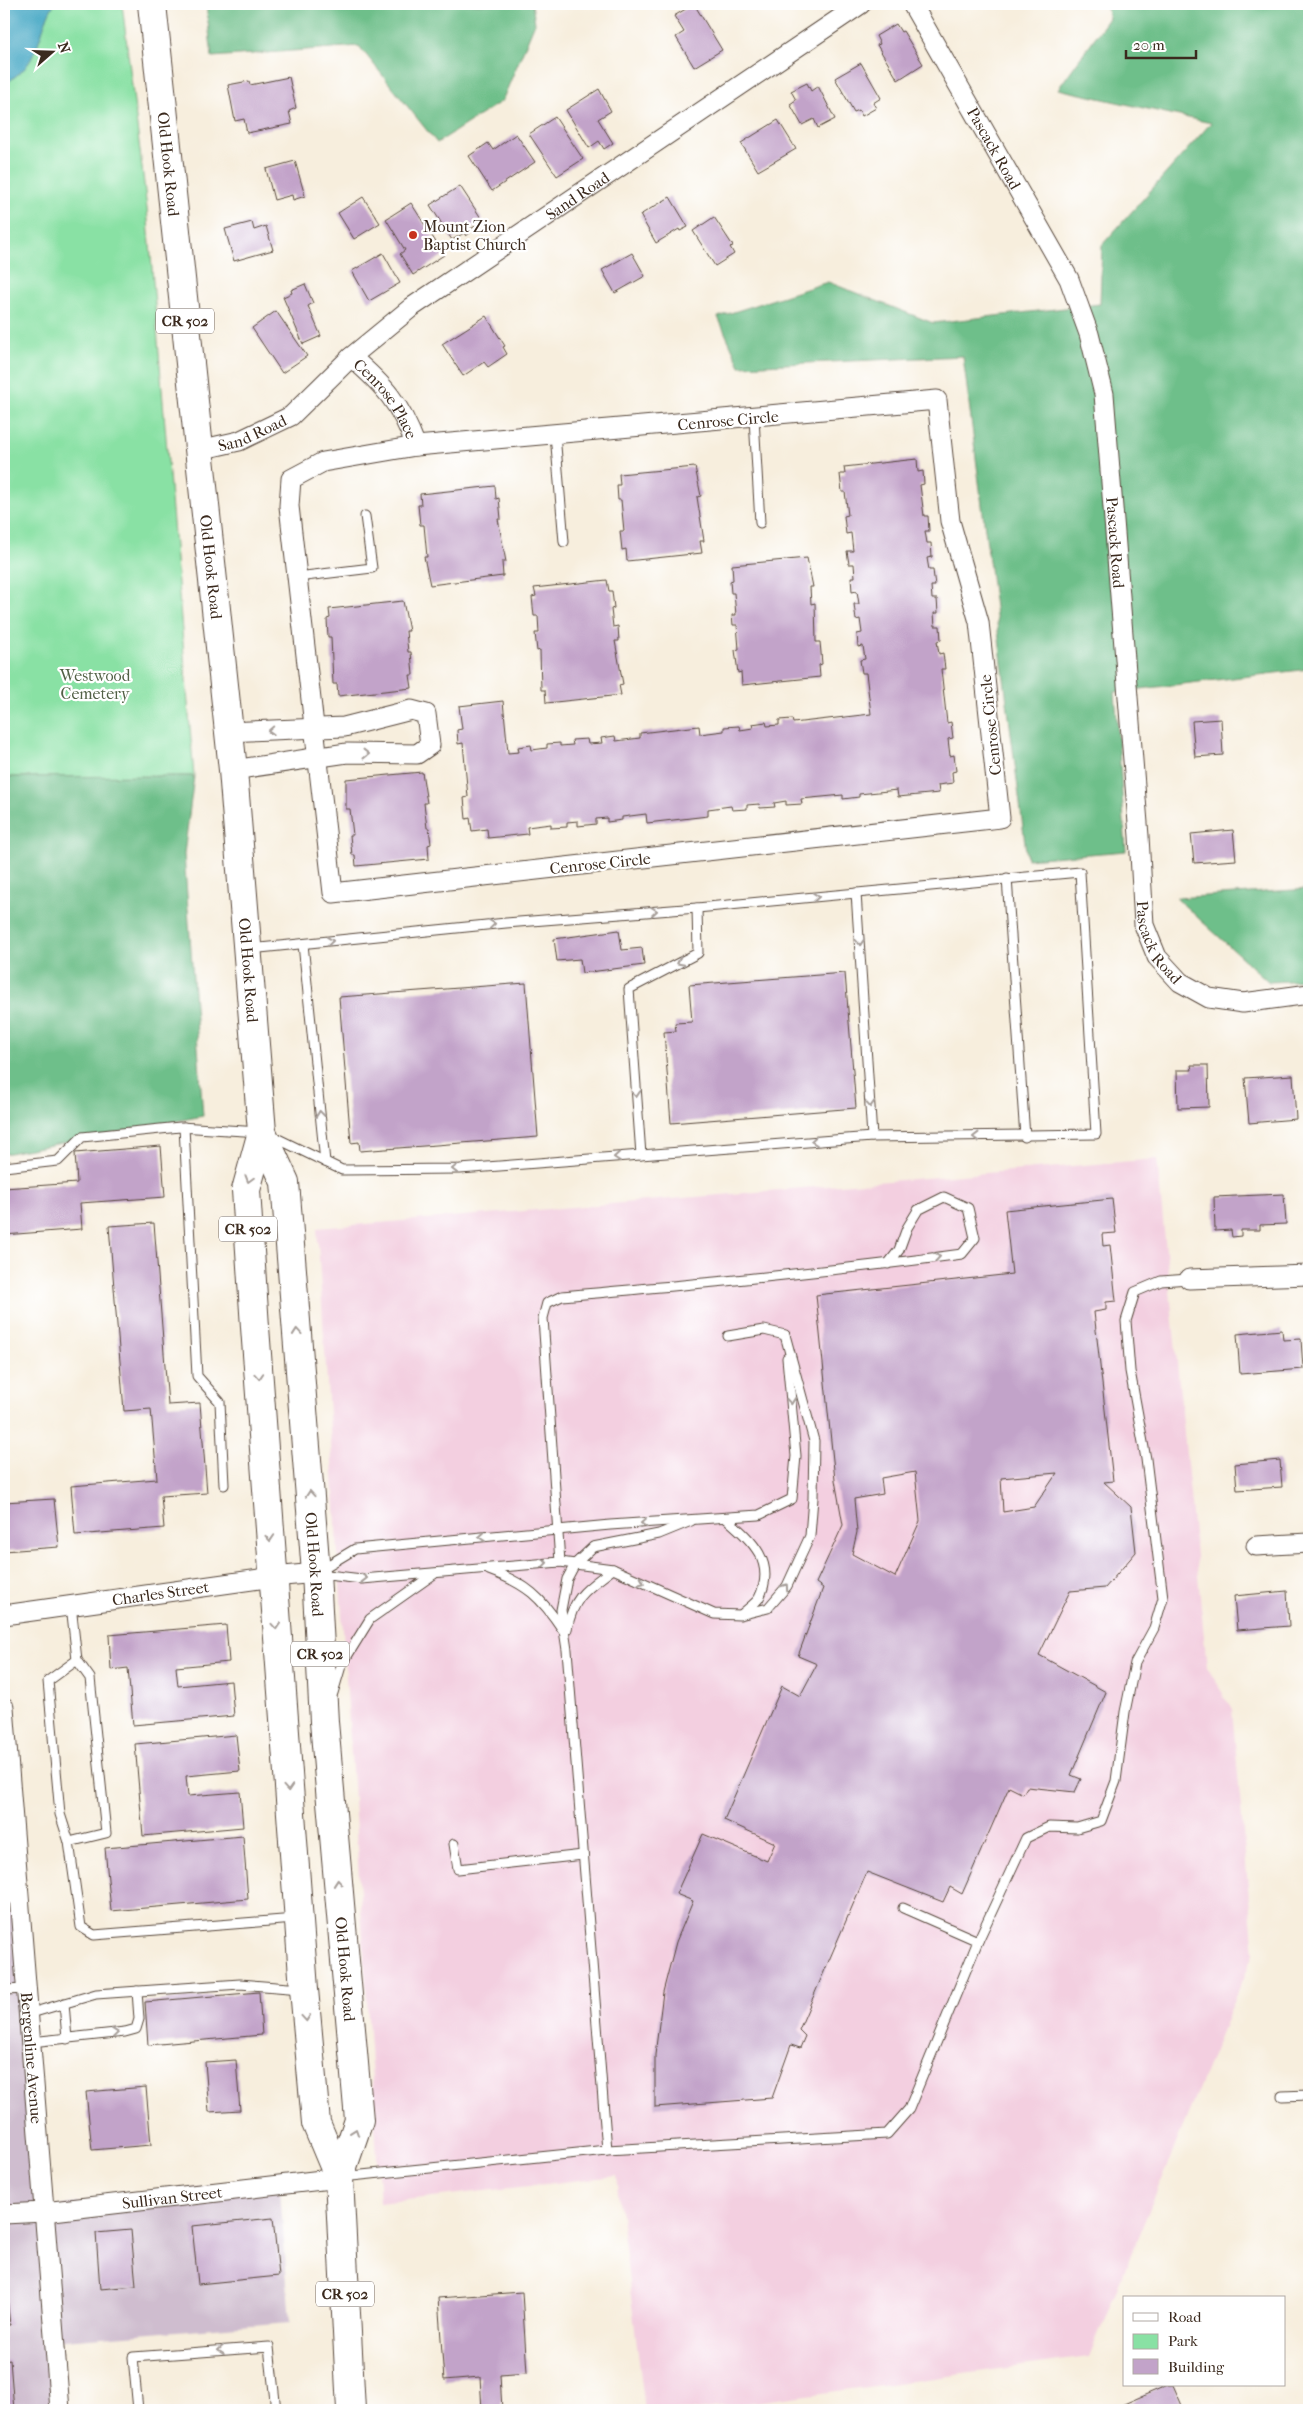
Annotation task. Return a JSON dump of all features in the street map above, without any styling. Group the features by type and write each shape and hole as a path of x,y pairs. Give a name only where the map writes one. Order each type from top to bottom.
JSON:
{"main road":[{"name":"Old Hook Road","path":"152,4 232,770 262,1132 285,1182 316,1573 324,1722 359,2120 340,2178 351,2410"},
{"name":"Old Hook Road","path":"262,1132 246,1190 298,1919 316,2123 340,2178"}],"street":[{"name":"Sand Road","path":"199,450 239,441 291,416 351,357 412,307 861,4"},
{"name":"Pascack Road","path":"912,4 1069,279 1089,334 1098,368 1104,394 1111,462 1144,925 1157,957 1180,982 1209,998 1243,1003 1309,994"},
{"name":"Cenrose Place","path":"351,357 380,381 406,417 416,446"},
{"name":"Cenrose Circle","path":"937,400 950,521 979,622 1000,818 334,893 289,506 291,480 323,462 416,446 555,434 754,418 937,400"},
{"path":"227,732 344,727 411,710 426,714 430,745 416,754 347,753 232,770"},
{"path":"1189,1279 1309,1275"},
{"path":"1256,1546 1309,1543"},
{"name":"Charles Street","path":"4,1615 273,1577 316,1573"},
{"name":"Bergenline Avenue","path":"4,1707 60,2410"},
{"name":"Sullivan Street","path":"4,2214 44,2212 340,2178"}],"lane":[{"path":"754,418 760,523"},
{"path":"555,434 564,542"},
{"path":"297,577 372,568 365,516"},
{"path":"4,1167 58,1161 82,1137 184,1127 262,1132 342,1170 460,1169 872,1137 1025,1137 1096,1134 1080,872 696,908 506,923 247,950"},
{"path":"1007,878 1025,1137"},
{"path":"856,893 872,1137"},
{"path":"640,1155 629,989 698,953 696,908"},
{"path":"303,944 326,1162"},
{"path":"184,1127 197,1376 220,1402 224,1485"},
{"path":"560,1562 543,1318 547,1303 562,1296 790,1276 888,1264 962,1254 975,1238 968,1208 944,1197 918,1210 907,1228 899,1250 888,1264"},
{"path":"340,2178 607,2150 887,2134 909,2109 978,1941 1026,1838 1049,1827 1077,1828 1101,1821 1116,1781 1125,1712 1135,1663 1154,1628 1163,1598 1146,1459 1130,1371 1126,1321 1135,1292 1161,1281 1189,1279"},
{"path":"728,1336 764,1330 786,1336"},
{"path":"316,1573 355,1549 558,1530 727,1519 759,1515 792,1499 796,1456 786,1336"},
{"path":"316,1573 362,1579 560,1562 613,1569 714,1614 740,1615 768,1608 787,1586 810,1536 814,1441 786,1336"},
{"path":"727,1519 749,1538 762,1556 764,1578 759,1598 740,1615"},
{"path":"607,2150 566,1634 562,1610 567,1579 575,1564 593,1546 659,1534 691,1521"},
{"path":"486,1569 519,1582 538,1596 566,1634"},
{"path":"566,1634 570,1614 581,1594 613,1569"},
{"path":"324,1722 341,1666 370,1619 435,1573"},
{"path":"69,1842 106,1833 90,1678 77,1660 71,1605"},
{"path":"77,1660 48,1681 60,1814 69,1842 80,1927 94,1935 298,1919"},
{"path":"454,1844 458,1868 583,1855"},
{"path":"903,1908 978,1941"},
{"path":"28,2014 96,1994 240,1984 304,1989"},
{"path":"4,1990 26,1989"},
{"path":"31,2042 126,2032 136,2029 139,2020 137,1991"},
{"path":"64,2003 67,2039"},
{"path":"1282,2096 1309,2095"},
{"path":"138,2410 133,2357 269,2347 276,2410 270,2410"}],"shaded area":[{"path":"1157,1159 1207,1667 1232,1709 1254,1953 1089,2357 697,2410 645,2410 616,2176 380,2203 317,1228"},
{"path":"4,1656 48,2207 279,2177 290,2322 52,2341 58,2410 4,2410"}],"green space":[{"name":"Westwood Cemetery","path":"4,4 122,4 147,208 194,776 4,777"},
{"path":"206,4 532,4 535,23 502,101 437,143 359,46 212,57"},
{"path":"1106,4 1309,4 1309,669 1115,692 1126,851 1027,859 963,356 740,366 718,317 828,282 933,323 1100,304 1102,245 1211,123 1058,89 1109,18"},
{"path":"194,776 184,854 203,1116 4,1154 4,777"},
{"path":"1309,889 1309,980 1269,982 1176,898"}],"water":[{"path":"4,4 54,4 30,61 25,68 4,86"}],"building":[{"path":"694,4 722,50 694,67 676,37 684,32 674,16"},
{"path":"896,24 901,32 903,31 923,64 898,80 877,45 880,44 876,36"},
{"path":"861,63 881,98 873,103 876,108 862,116 859,110 854,112 835,78"},
{"path":"289,77 296,108 289,111 292,124 247,133 244,119 235,121 228,85 249,81 250,85"},
{"path":"807,83 811,91 818,86 835,119 818,128 814,119 802,125 790,104 796,100 791,91"},
{"path":"599,89 611,111 598,119 613,143 604,149 599,141 589,148 566,110"},
{"path":"555,117 583,159 557,176 529,134"},
{"path":"778,120 796,149 758,171 741,143"},
{"path":"516,134 535,162 492,191 469,156 488,143 493,150"},
{"path":"295,161 305,196 293,200 292,195 274,200 266,169"},
{"path":"460,186 483,221 469,230 470,233 466,236 464,233 452,240 430,205"},
{"path":"363,197 380,223 354,239 338,213"},
{"path":"670,197 688,227 680,231 679,229 656,243 640,215"},
{"name":"Mount Zion Baptist Church","path":"411,203 444,255 413,275 400,254 405,250 386,219"},
{"path":"714,217 733,246 730,247 734,254 715,266 693,231"},
{"path":"252,222 254,230 266,226 273,250 234,261 225,229"},
{"path":"383,253 400,283 369,301 352,271"},
{"path":"632,253 645,276 615,293 602,270"},
{"path":"305,284 313,303 308,306 321,336 303,344 283,297 292,293 291,290"},
{"path":"276,311 307,356 282,373 252,328"},
{"path":"486,316 505,346 503,347 507,354 488,367 484,362 463,376 442,344"},
{"path":"917,459 918,472 923,471 924,484 920,485 924,516 928,516 929,531 925,531 927,543 931,543 932,557 927,558 929,570 933,570 935,586 931,586 932,599 937,599 938,613 934,613 935,626 940,626 941,640 937,641 939,654 943,653 945,669 941,669 947,723 951,722 953,738 948,739 950,756 954,755 956,771 952,772 953,783 938,785 939,793 898,797 897,790 859,794 859,797 843,799 843,795 801,799 802,804 786,805 786,801 774,803 775,807 760,808 759,804 747,805 747,809 732,810 731,806 708,809 708,816 647,823 646,814 622,817 622,820 607,822 607,818 596,819 596,824 578,826 578,821 567,822 567,827 551,828 551,824 527,827 528,834 488,838 487,829 472,831 470,818 466,819 464,798 468,797 463,743 458,744 457,730 462,729 459,706 503,701 508,753 519,752 518,747 531,745 532,750 547,748 547,744 573,745 572,740 587,739 588,744 602,743 601,738 615,736 616,741 640,738 640,733 699,726 700,734 724,731 724,727 739,726 740,730 753,728 752,724 766,722 767,726 779,725 779,720 792,719 793,723 871,714 866,673 862,673 860,660 865,659 863,646 858,647 857,634 862,633 860,619 856,620 854,604 859,604 857,591 852,592 851,577 855,577 854,564 849,564 847,551 853,551 851,533 846,534 844,516 848,515 840,474 845,474 844,467"},
{"path":"695,467 701,496 697,497 704,541 700,541 702,553 627,561 626,549 622,550 620,531 624,531 621,500 618,500 617,485 620,485 619,474"},
{"path":"495,486 496,499 499,498 501,519 498,519 506,562 502,562 503,576 430,585 424,557 427,557 424,525 420,525 418,505 421,505 420,494"},
{"path":"807,558 813,587 810,587 811,604 815,603 816,642 820,642 822,664 819,665 820,677 742,685 741,672 738,673 735,650 739,649 737,625 733,625 732,615 736,615 734,593 731,593 730,581 733,580 732,565"},
{"path":"607,580 609,591 612,591 614,608 611,609 613,627 618,626 619,641 615,641 623,684 619,685 621,695 546,703 545,690 541,690 540,650 537,651 535,633 539,633 538,616 534,616 532,597 536,596 534,588"},
{"path":"403,601 409,631 406,631 408,652 411,652 413,675 410,675 412,688 338,696 337,684 333,684 331,637 328,637 327,619 330,618 329,609"},
{"path":"1221,719 1223,755 1195,757 1192,721"},
{"path":"422,772 427,803 424,803 427,828 429,828 431,844 428,845 429,859 356,866 355,855 352,855 350,835 353,835 350,809 346,809 346,779"},
{"path":"1233,830 1236,860 1194,863 1191,834"},
{"path":"619,930 622,950 642,948 644,965 582,973 580,959 557,961 554,939"},
{"path":"845,973 856,1108 671,1123 664,1032 676,1031 675,1023 692,1022 689,985"},
{"path":"526,983 538,1137 360,1151 359,1142 351,1143 339,997"},
{"path":"1191,1065 1208,1065 1209,1107 1178,1108 1177,1070 1192,1070"},
{"path":"1293,1075 1296,1119 1249,1123 1245,1078"},
{"path":"161,1146 165,1197 80,1203 82,1229 4,1235 4,1188 77,1183 75,1153"},
{"path":"1284,1194 1286,1224 1260,1225 1260,1230 1241,1230 1241,1236 1232,1237 1231,1230 1215,1231 1214,1197"},
{"path":"1112,1199 1116,1233 1102,1234 1103,1246 1110,1245 1116,1301 1106,1302 1106,1310 1094,1312 1113,1481 1104,1482 1131,1507 1136,1552 1105,1588 1070,1591 1039,1655 1106,1692 1071,1775 1081,1779 1075,1792 1027,1787 1023,1794 1009,1787 962,1894 950,1887 943,1902 867,1872 799,2030 805,2036 800,2048 791,2045 772,2098 655,2107 655,2055 663,1992 676,1942 693,1901 676,1894 703,1834 767,1861 775,1843 724,1820 782,1686 800,1696 817,1664 798,1656 823,1588 816,1583 843,1525 835,1480 816,1295 1012,1274 1005,1210","holes":["915,1472 920,1521 895,1577 852,1554 857,1532 854,1499 883,1494 881,1478","1057,1473 1034,1507 1003,1512 1001,1478"]},
{"path":"154,1223 168,1405 200,1403 207,1493 161,1496 164,1528 75,1535 71,1486 157,1479 151,1409 124,1411 109,1226"},
{"path":"1282,1330 1283,1340 1301,1339 1303,1369 1240,1374 1237,1334"},
{"path":"1280,1460 1282,1487 1237,1490 1235,1464"},
{"path":"54,1499 59,1547 4,1551 4,1502"},
{"path":"1287,1591 1289,1626 1237,1630 1234,1596"},
{"path":"226,1625 229,1662 176,1667 178,1686 231,1681 234,1716 133,1725 128,1668 111,1670 109,1635"},
{"path":"236,1735 240,1771 186,1776 188,1796 240,1792 243,1827 143,1836 135,1744"},
{"path":"243,1836 248,1899 111,1911 105,1848"},
{"path":"259,1992 262,2035 148,2045 145,2002"},
{"path":"236,2060 240,2110 209,2112 205,2062"},
{"path":"146,2087 151,2145 92,2150 86,2092"},
{"path":"273,2218 279,2276 198,2284 192,2226"},
{"path":"131,2230 136,2286 100,2289 96,2233"},
{"path":"4,2272 10,2325 4,2325"},
{"path":"522,2292 527,2373 500,2375 502,2410 482,2410 480,2377 444,2380 438,2298"},
{"path":"10,2360 14,2410 4,2410 4,2361"},
{"path":"1166,2386 1173,2386 1184,2410 1110,2410"}],"place":[{"name":"Mount Zion Baptist Church","path":"413,235"}]}
